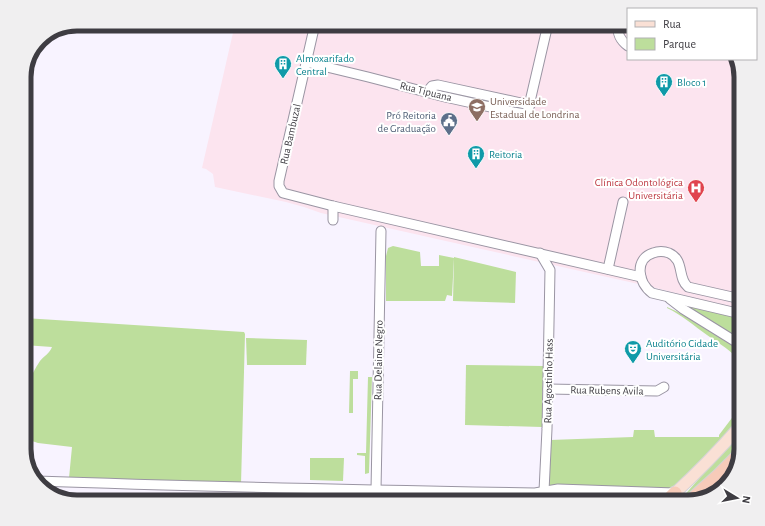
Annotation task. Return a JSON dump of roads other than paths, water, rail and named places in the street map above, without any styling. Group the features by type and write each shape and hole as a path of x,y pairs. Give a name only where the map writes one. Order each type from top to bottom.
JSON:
{"highway":[{"path":"698,494 731,463"}],"main road":[{"path":"672,495 700,470 734,433"}],"street":[{"name":"Rua Bambuzal","path":"313,31 280,175 279,186 283,193 641,277"},
{"name":"Rua Tipuana","path":"306,62 427,92 432,86 438,85 530,105 546,31"},
{"path":"618,31 619,37 623,43 627,45"},
{"path":"608,269 623,202"},
{"path":"334,206 334,220"},
{"name":"Rua Delaine Negro","path":"376,490 381,231"},
{"path":"734,298 693,289 688,286 683,282 680,267 674,256 663,251 658,251 646,256 641,265 641,277 644,285 652,293 734,312"},
{"name":"Rua Agostinho Hass","path":"540,253 550,270 544,495"},
{"path":"665,296 734,341"},
{"name":"Rua Rubens Avila","path":"548,389 657,391 664,387"},
{"path":"45,481 147,485 535,493 550,489 558,489 624,495"}],"place":[{"name":"Almoxarifado Central","path":"283,79"},
{"name":"Bloco 1","path":"664,97"},
{"name":"Universidade Estadual de Londrina","path":"477,122"},
{"name":"Pró Reitoria de Graduação","path":"449,136"},
{"name":"Reitoria","path":"476,169"},
{"name":"Clínica Odontológica Universitária","path":"696,203"},
{"name":"Auditório Cidade Universitária","path":"633,364"}]}
